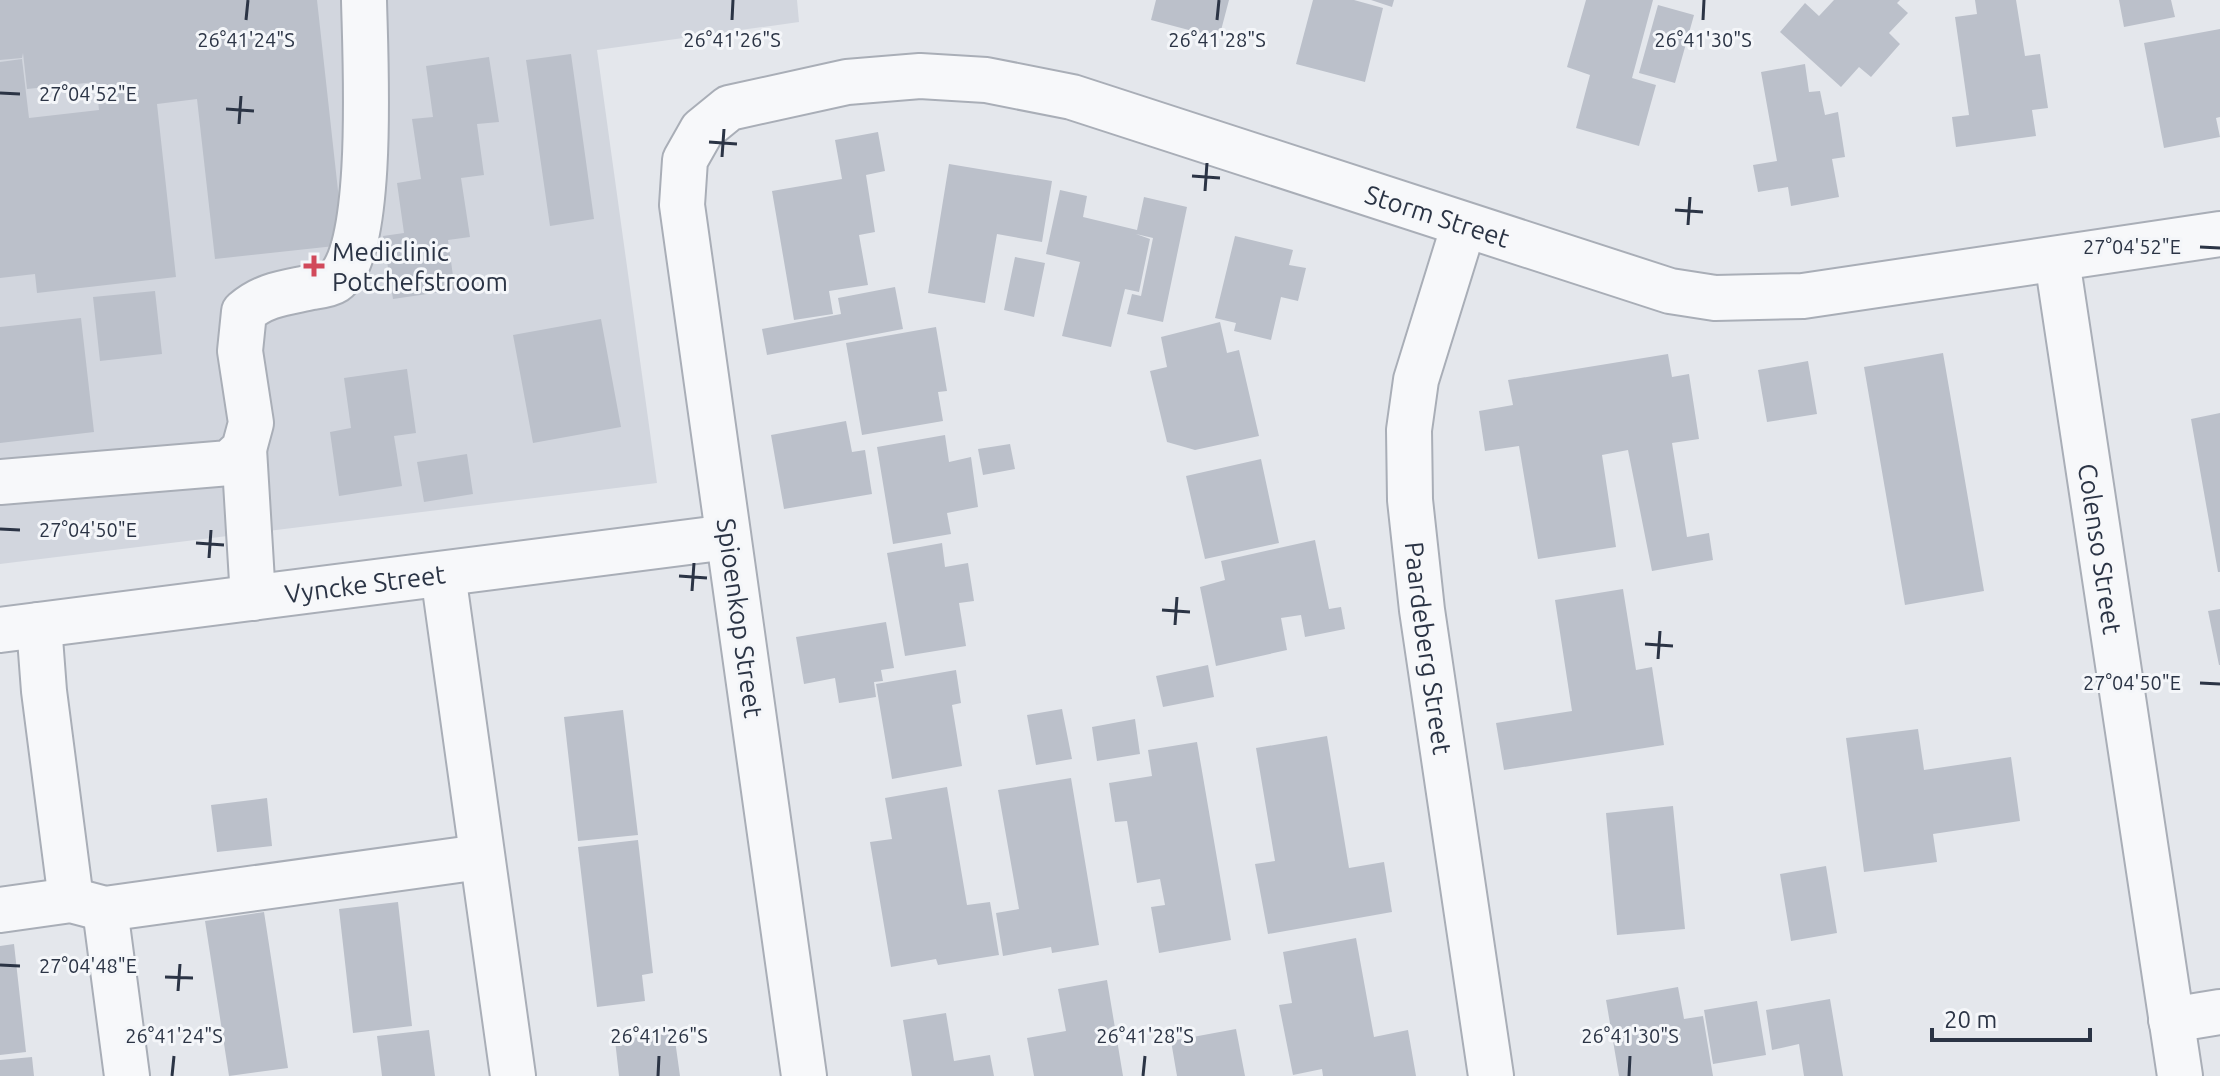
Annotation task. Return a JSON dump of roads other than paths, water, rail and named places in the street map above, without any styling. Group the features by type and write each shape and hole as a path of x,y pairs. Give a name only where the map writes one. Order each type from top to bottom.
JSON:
{"street":[{"path":"253,598 244,449 251,423 240,351 244,312 260,299 333,283 344,272 351,257 357,232 367,113 364,0"},
{"name":"Storm Street","path":"685,160 702,130 729,108 847,82 920,76 986,80 1072,97 1670,291 1715,298 1803,296 2220,234"},
{"name":"Spioenkop Street","path":"685,160 682,205 804,1076"},
{"name":"Paardeberg Street","path":"1464,225 1416,380 1409,430 1410,500 1422,610 1491,1076"},
{"name":"Colenso Street","path":"2057,260 2180,1076"},
{"path":"0,482 229,463 244,449"},
{"name":"Vyncke Street","path":"19,628 728,537"},
{"path":"443,574 480,857 513,1076"},
{"path":"19,628 44,691 127,1076"},
{"path":"0,910 88,904 480,857"},
{"path":"2171,1020 2220,1012"}],"place":[{"name":"Mediclinic Potchefstroom","path":"314,266"}]}
